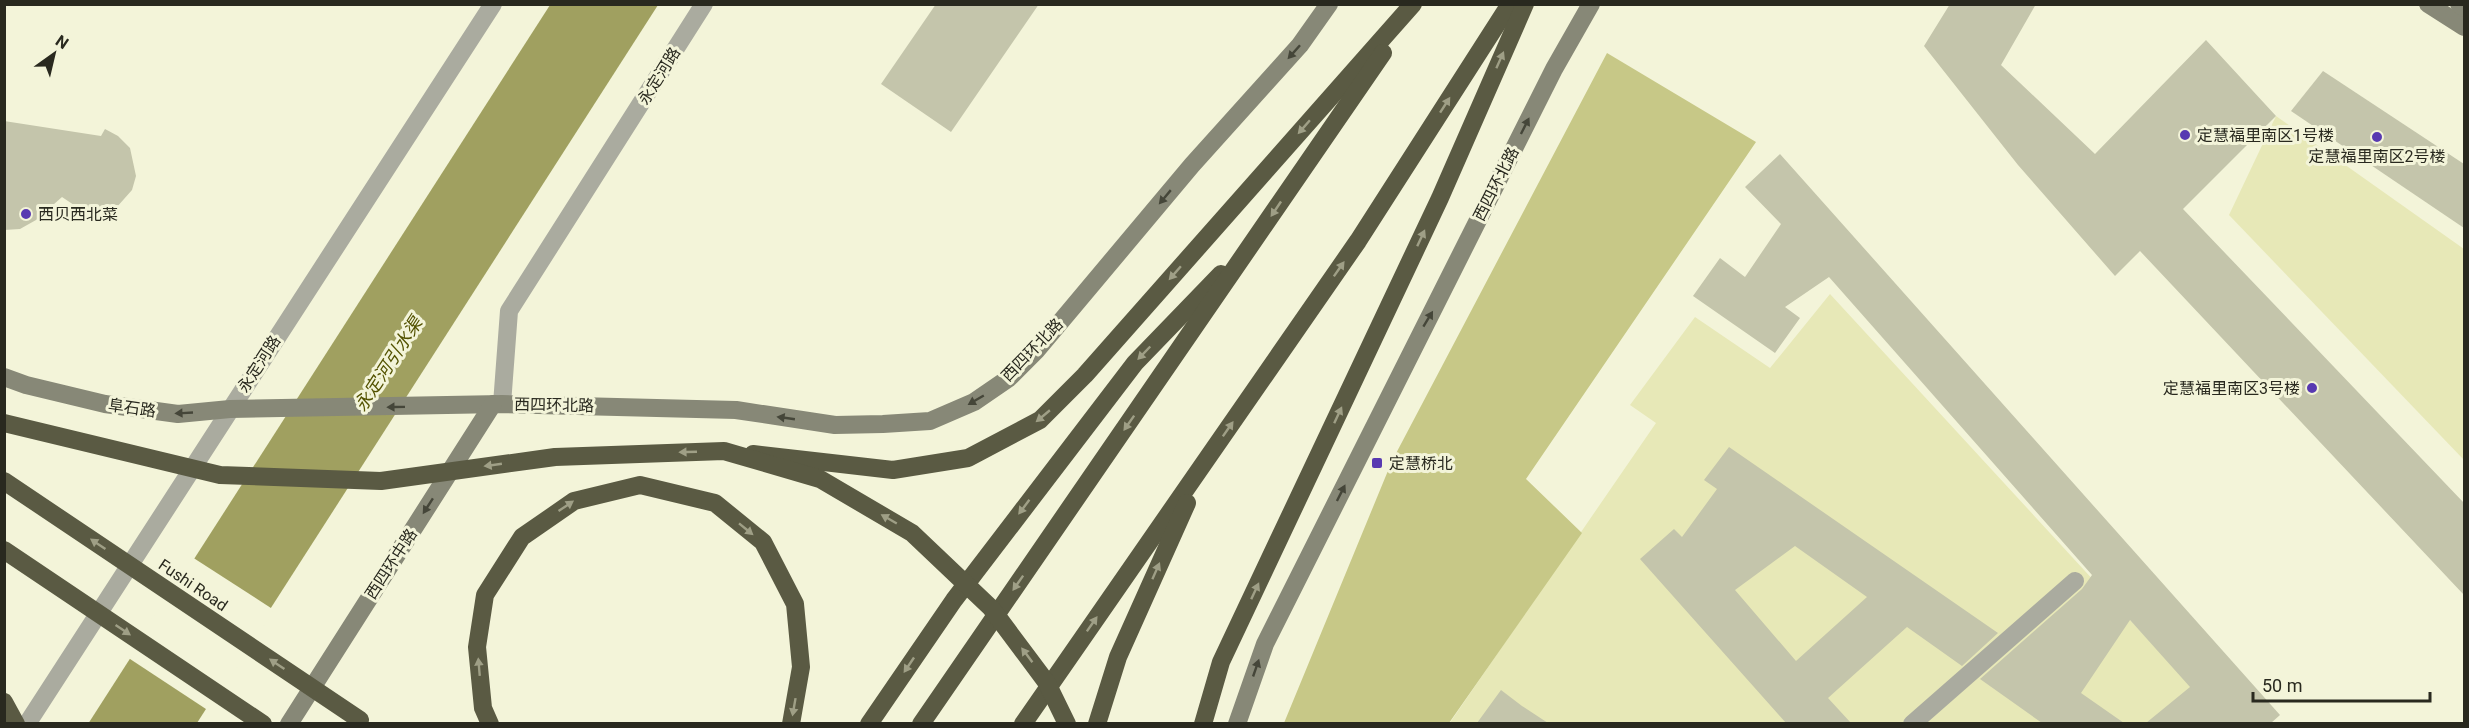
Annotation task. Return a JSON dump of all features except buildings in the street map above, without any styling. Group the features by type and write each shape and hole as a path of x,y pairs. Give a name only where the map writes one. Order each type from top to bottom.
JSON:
{"highway":[{"path":"921,723 1258,236 1414,4"},
{"path":"4,423 220,476 381,481 555,457 724,451 893,470 968,458 1040,420 1085,375 1414,4"},
{"path":"1023,723 1358,241 1509,4"},
{"path":"1203,723 1221,662 1440,198 1525,4"},
{"path":"869,723 954,600 1135,363 1258,236"},
{"path":"724,451 820,479 912,533 991,608 1047,682 1067,723"},
{"path":"1097,723 1118,657 1204,463"},
{"name":"Fushi Road","path":"4,482 363,722"},
{"path":"490,723 483,708 477,647 485,595 522,537 574,501 640,485 715,503 763,542 795,604 801,667 791,723"},
{"path":"4,550 263,723"},
{"path":"4,702 16,723"}],"street":[{"name":"永定河路","path":"27,723 493,4"},
{"name":"永定河路","path":"498,404 509,311 704,4"},
{"name":"西四环北路","path":"263,409 498,404 736,410 835,424 930,421 974,402 1009,378 1036,351 1191,165 1300,45 1329,4"},
{"name":"西四环北路","path":"1237,723 1265,644 1554,69 1591,4"},
{"path":"2428,4 2464,27"},
{"path":"2459,4 2464,8"},
{"name":"阜石路","path":"4,377 26,385 105,404 178,414 230,409 263,409"},
{"name":"西四环中路","path":"289,723 498,404"},
{"path":"1912,723 2075,581"}],"green space":[{"path":"1607,53 1756,142 1526,479 1582,533 1449,723 1284,723 1392,461"},
{"path":"2276,116 2464,249 2464,460 2229,215"},
{"path":"1830,294 2225,723 1449,724 1656,423 1630,405 1695,317 1770,368"}],"water":[{"name":"永定河引水渠","path":"550,5 658,5 197,723 88,724"}],"pier":[{"path":"192,557 274,610 209,711 127,657"}],"place":[{"name":"定慧福里南区1号楼","path":"2185,135"},
{"name":"定慧福里南区2号楼","path":"2377,137"},
{"name":"西贝西北菜","path":"26,214"},
{"name":"定慧福里南区3号楼","path":"2312,388"},
{"name":"定慧桥北","path":"1377,463"}]}
